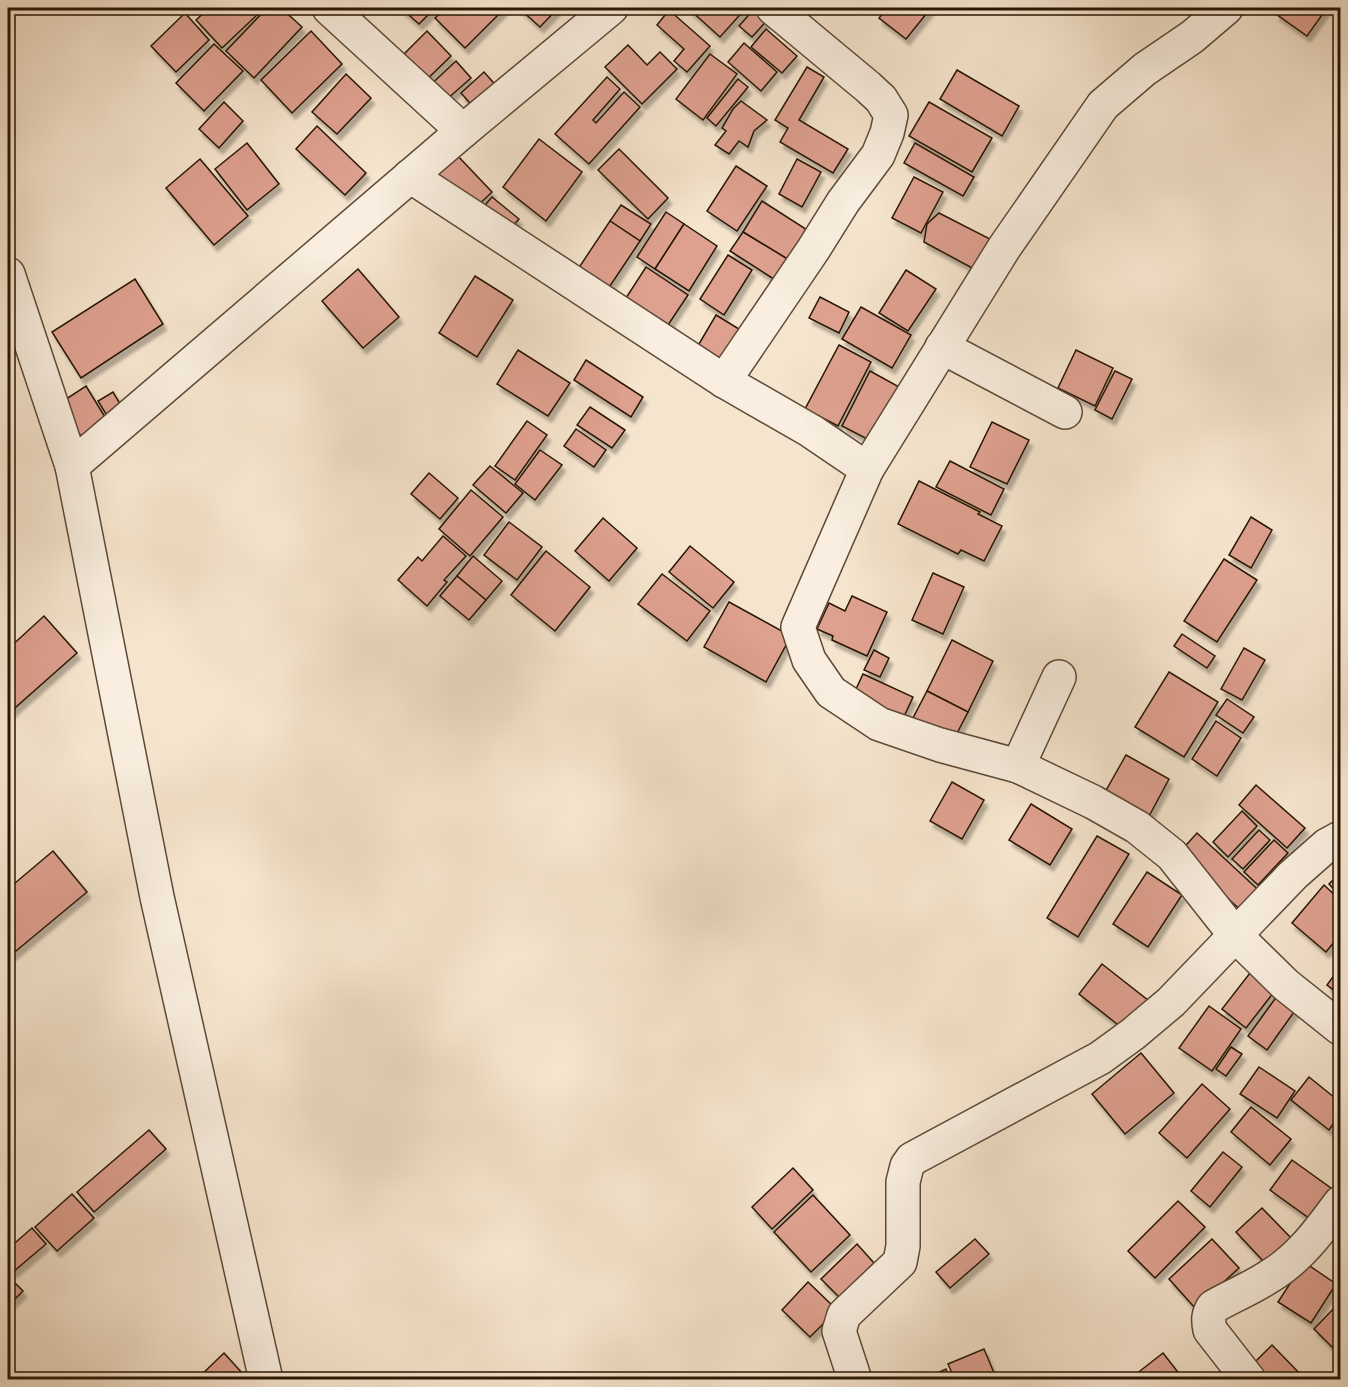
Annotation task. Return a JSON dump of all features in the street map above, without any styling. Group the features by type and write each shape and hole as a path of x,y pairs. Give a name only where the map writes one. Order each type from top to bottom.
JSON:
{"street":[{"path":"329,8 463,131"},
{"path":"72,466 410,176 611,8"},
{"path":"724,381 843,202 878,154 887,133 891,115 881,99 868,87 773,8"},
{"path":"1226,8 1192,37 1145,69 1103,105 1004,248 867,469 798,627 810,660 831,692 879,724 940,745 1018,766 1093,802 1137,827 1172,855 1236,936 1286,985 1341,1028"},
{"path":"410,176 724,381 811,431 867,469"},
{"path":"8,274 72,466 157,897 266,1380"},
{"path":"942,347 1065,412"},
{"path":"1018,766 1059,677"},
{"path":"855,1380 839,1331 841,1323 854,1305 900,1262 903,1246 903,1182 907,1166 912,1159 1100,1058 1171,1002 1293,875 1327,845 1341,838"},
{"path":"1249,1380 1209,1330 1209,1313 1213,1307 1270,1276 1286,1264 1309,1243 1341,1203"}],"building":[{"path":"209,8 252,8 258,14 222,48 196,20"},
{"path":"267,8 281,8 302,27 254,78 226,51"},
{"path":"401,8 435,8 419,24"},
{"path":"446,8 505,8 465,48 435,18"},
{"path":"519,8 558,8 540,27"},
{"path":"688,8 746,8 720,37"},
{"path":"755,8 759,8 770,17 752,37 739,26"},
{"path":"887,8 931,8 906,39 879,18"},
{"path":"1281,8 1327,8 1307,36 1276,14"},
{"path":"669,10 710,46 687,72 674,61 684,49 657,25"},
{"path":"185,13 209,40 176,72 151,46"},
{"path":"766,29 797,56 782,73 751,47"},
{"path":"311,31 342,64 292,113 261,80"},
{"path":"427,31 451,56 418,88 394,64"},
{"path":"744,43 777,72 761,91 728,62"},
{"path":"214,44 243,71 204,111 176,83"},
{"path":"628,45 647,65 660,52 677,69 642,104 605,67"},
{"path":"710,54 737,74 703,120 676,99"},
{"path":"456,61 471,78 438,107 424,91"},
{"path":"807,67 824,77 799,120 848,149 833,173 780,142 788,128 775,120"},
{"path":"957,70 1019,106 1002,136 940,99"},
{"path":"484,72 499,89 476,110 461,93"},
{"path":"346,74 371,98 337,134 312,112"},
{"path":"607,77 620,89 593,120 596,123 624,92 640,107 589,164 555,134"},
{"path":"738,79 748,87 716,126 707,118"},
{"path":"741,101 767,120 754,131 748,147 739,141 729,154 715,145 726,131 722,128 733,109"},
{"path":"224,102 243,121 219,148 199,129"},
{"path":"929,102 992,138 972,172 909,136"},
{"path":"317,126 366,173 345,195 296,149"},
{"path":"539,139 582,172 546,221 503,187"},
{"path":"247,143 279,184 247,210 215,169"},
{"path":"915,143 974,177 963,196 904,163"},
{"path":"619,149 668,198 648,219 598,170"},
{"path":"455,153 492,192 470,213 433,174"},
{"path":"200,159 248,216 214,245 166,188"},
{"path":"797,159 821,172 802,207 779,194"},
{"path":"736,166 767,186 737,231 707,211"},
{"path":"914,177 943,192 921,233 892,218"},
{"path":"492,197 519,219 505,235 478,213"},
{"path":"762,201 812,233 799,266 743,232"},
{"path":"621,205 651,224 640,241 610,221"},
{"path":"666,212 684,224 655,269 637,257"},
{"path":"939,213 990,239 974,269 924,242 927,224"},
{"path":"610,221 640,241 608,289 578,269"},
{"path":"684,224 717,246 689,291 655,269"},
{"path":"743,232 799,266 780,283 730,251"},
{"path":"728,255 752,270 724,315 700,299"},
{"path":"646,267 688,295 666,328 624,301"},
{"path":"358,269 399,317 363,348 322,301"},
{"path":"906,270 936,289 908,331 879,313"},
{"path":"475,276 513,300 477,357 439,333"},
{"path":"135,279 163,324 81,378 52,332"},
{"path":"820,297 849,312 839,333 809,318"},
{"path":"861,307 911,335 892,368 842,339"},
{"path":"716,315 739,329 720,363 696,349"},
{"path":"839,345 871,362 838,426 805,409"},
{"path":"518,350 570,383 548,416 497,384"},
{"path":"1076,350 1113,368 1095,406 1058,388"},
{"path":"586,360 643,397 631,417 574,380"},
{"path":"870,371 901,388 873,442 842,426"},
{"path":"1115,371 1132,379 1112,419 1095,410"},
{"path":"86,386 108,422 82,438 60,403"},
{"path":"113,392 125,412 111,422 98,401"},
{"path":"590,407 625,430 612,448 577,425"},
{"path":"527,421 547,435 515,480 495,466"},
{"path":"992,422 1029,440 1007,484 970,467"},
{"path":"576,429 606,450 594,467 564,446"},
{"path":"540,450 562,465 535,500 515,484"},
{"path":"950,461 1004,489 991,515 936,487"},
{"path":"490,466 523,493 506,513 473,485"},
{"path":"429,473 458,498 440,519 411,494"},
{"path":"919,481 980,512 978,514 1002,526 984,561 961,550 958,554 898,524"},
{"path":"471,490 503,517 470,556 439,529"},
{"path":"1251,517 1272,530 1251,568 1229,555"},
{"path":"603,518 637,548 609,581 575,551"},
{"path":"509,522 542,547 517,580 484,555"},
{"path":"443,536 466,556 444,580 447,582 427,606 398,580 418,557 422,561"},
{"path":"690,546 734,582 713,608 669,572"},
{"path":"546,551 590,587 555,631 511,595"},
{"path":"473,556 502,581 486,600 457,576"},
{"path":"1224,559 1257,580 1217,642 1184,621"},
{"path":"933,573 964,587 943,634 912,620"},
{"path":"662,574 710,611 687,641 638,604"},
{"path":"457,576 486,600 469,620 440,596"},
{"path":"852,596 887,612 867,656 832,640 833,636 817,629 829,603 845,611"},
{"path":"729,602 791,636 766,682 704,647"},
{"path":"44,616 77,653 8,714 8,649"},
{"path":"1182,634 1215,656 1207,668 1174,646"},
{"path":"952,640 993,661 968,712 927,691"},
{"path":"1244,648 1265,660 1242,700 1221,689"},
{"path":"874,650 889,658 880,677 864,670"},
{"path":"1169,672 1218,702 1184,757 1135,727"},
{"path":"863,674 913,697 901,723 851,700"},
{"path":"927,691 968,712 954,739 913,718"},
{"path":"1227,699 1254,717 1243,733 1216,715"},
{"path":"1216,721 1241,738 1217,776 1192,759"},
{"path":"1126,755 1169,779 1148,818 1104,794"},
{"path":"952,782 984,800 962,839 930,821"},
{"path":"1256,785 1305,828 1287,848 1239,805"},
{"path":"1031,804 1072,829 1050,865 1009,840"},
{"path":"1242,811 1257,826 1228,857 1213,842"},
{"path":"1259,830 1270,840 1243,869 1232,859"},
{"path":"1197,833 1266,897 1248,917 1179,853"},
{"path":"1097,836 1129,854 1078,937 1047,918"},
{"path":"1274,840 1288,853 1258,885 1244,872"},
{"path":"53,851 87,892 10,956 8,953 8,889"},
{"path":"1147,872 1182,895 1148,947 1113,924"},
{"path":"1340,873 1340,896 1329,884"},
{"path":"1324,885 1340,900 1340,935 1326,952 1292,923"},
{"path":"1102,964 1149,1001 1126,1031 1079,994"},
{"path":"1340,967 1340,995 1327,985"},
{"path":"1250,973 1274,992 1246,1028 1222,1009"},
{"path":"1280,992 1299,1005 1267,1050 1248,1036"},
{"path":"1209,1006 1241,1029 1212,1071 1179,1048"},
{"path":"1231,1047 1242,1054 1226,1076 1216,1069"},
{"path":"1141,1053 1174,1093 1125,1134 1092,1094"},
{"path":"1259,1067 1295,1091 1277,1118 1240,1094"},
{"path":"1309,1077 1340,1102 1340,1114 1329,1130 1291,1100"},
{"path":"1202,1084 1230,1109 1187,1158 1159,1133"},
{"path":"1251,1107 1291,1139 1270,1165 1231,1132"},
{"path":"149,1130 166,1149 94,1212 77,1192"},
{"path":"1223,1152 1242,1167 1210,1207 1191,1191"},
{"path":"1292,1160 1335,1191 1313,1221 1270,1190"},
{"path":"793,1168 813,1190 772,1229 752,1207"},
{"path":"72,1194 94,1218 57,1251 35,1227"},
{"path":"813,1195 850,1235 811,1272 774,1232"},
{"path":"1178,1201 1205,1227 1155,1278 1128,1251"},
{"path":"1262,1208 1291,1238 1265,1263 1236,1232"},
{"path":"32,1228 46,1244 13,1272 8,1265 8,1249"},
{"path":"975,1239 989,1254 950,1288 936,1272"},
{"path":"1212,1239 1239,1268 1195,1308 1169,1279"},
{"path":"857,1244 874,1263 839,1297 821,1279"},
{"path":"1304,1262 1336,1284 1311,1323 1278,1302"},
{"path":"13,1281 23,1291 8,1306 8,1283"},
{"path":"808,1282 837,1310 810,1337 782,1310"},
{"path":"1334,1308 1340,1314 1340,1355 1314,1329"},
{"path":"1272,1345 1306,1380 1265,1380 1251,1366"},
{"path":"984,1349 997,1380 955,1380 948,1364"},
{"path":"224,1353 243,1374 237,1380 196,1380"},
{"path":"1163,1353 1184,1380 1131,1380 1131,1378"},
{"path":"946,1369 950,1380 922,1380"}]}
